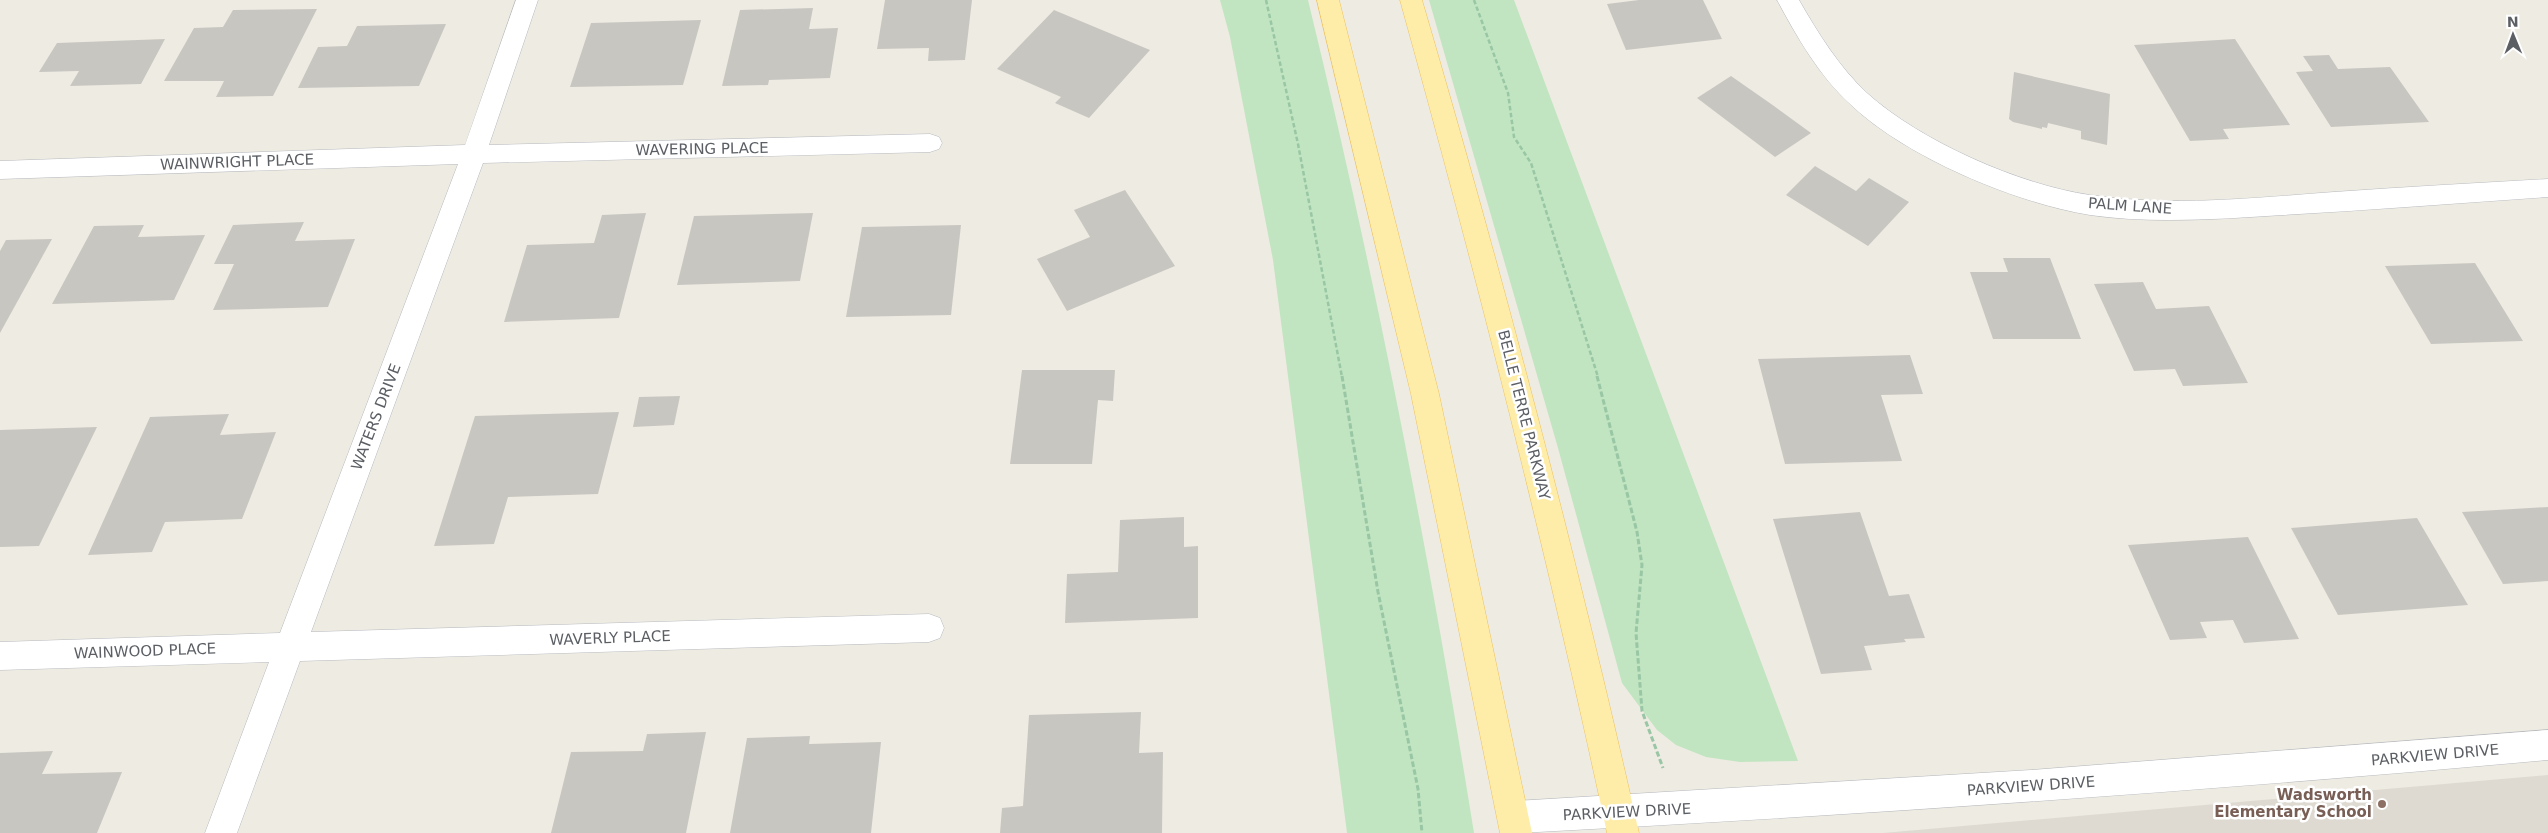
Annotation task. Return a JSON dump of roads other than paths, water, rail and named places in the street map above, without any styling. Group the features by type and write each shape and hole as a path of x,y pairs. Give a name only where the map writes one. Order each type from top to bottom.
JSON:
{"main road":[{"path":"1328,0 1425,394 1515,825"},
{"name":"BELLE TERRE PARKWAY","path":"1410,0 1459,167 1538,463 1620,823"}],"street":[{"name":"WATERS DRIVE","path":"221,833 474,154 527,0"},
{"name":"PALM LANE","path":"1788,0 1833,70 1860,100 1881,117 1906,133 1973,167 2054,197 2120,208 2186,209 2548,188"},
{"name":"WAVERING PLACE","path":"474,154 930,143"},
{"name":"WAINWRIGHT PLACE","path":"0,170 474,154"},
{"name":"WAVERLY PLACE","path":"290,647 929,628"},
{"name":"WAINWOOD PLACE","path":"0,656 290,647"},
{"name":"PARKVIEW DRIVE","path":"1515,825 1620,823 2020,787 2368,761 2548,745"}],"place":[{"name":"Wadsworth Elementary School","path":"2382,804"}]}
